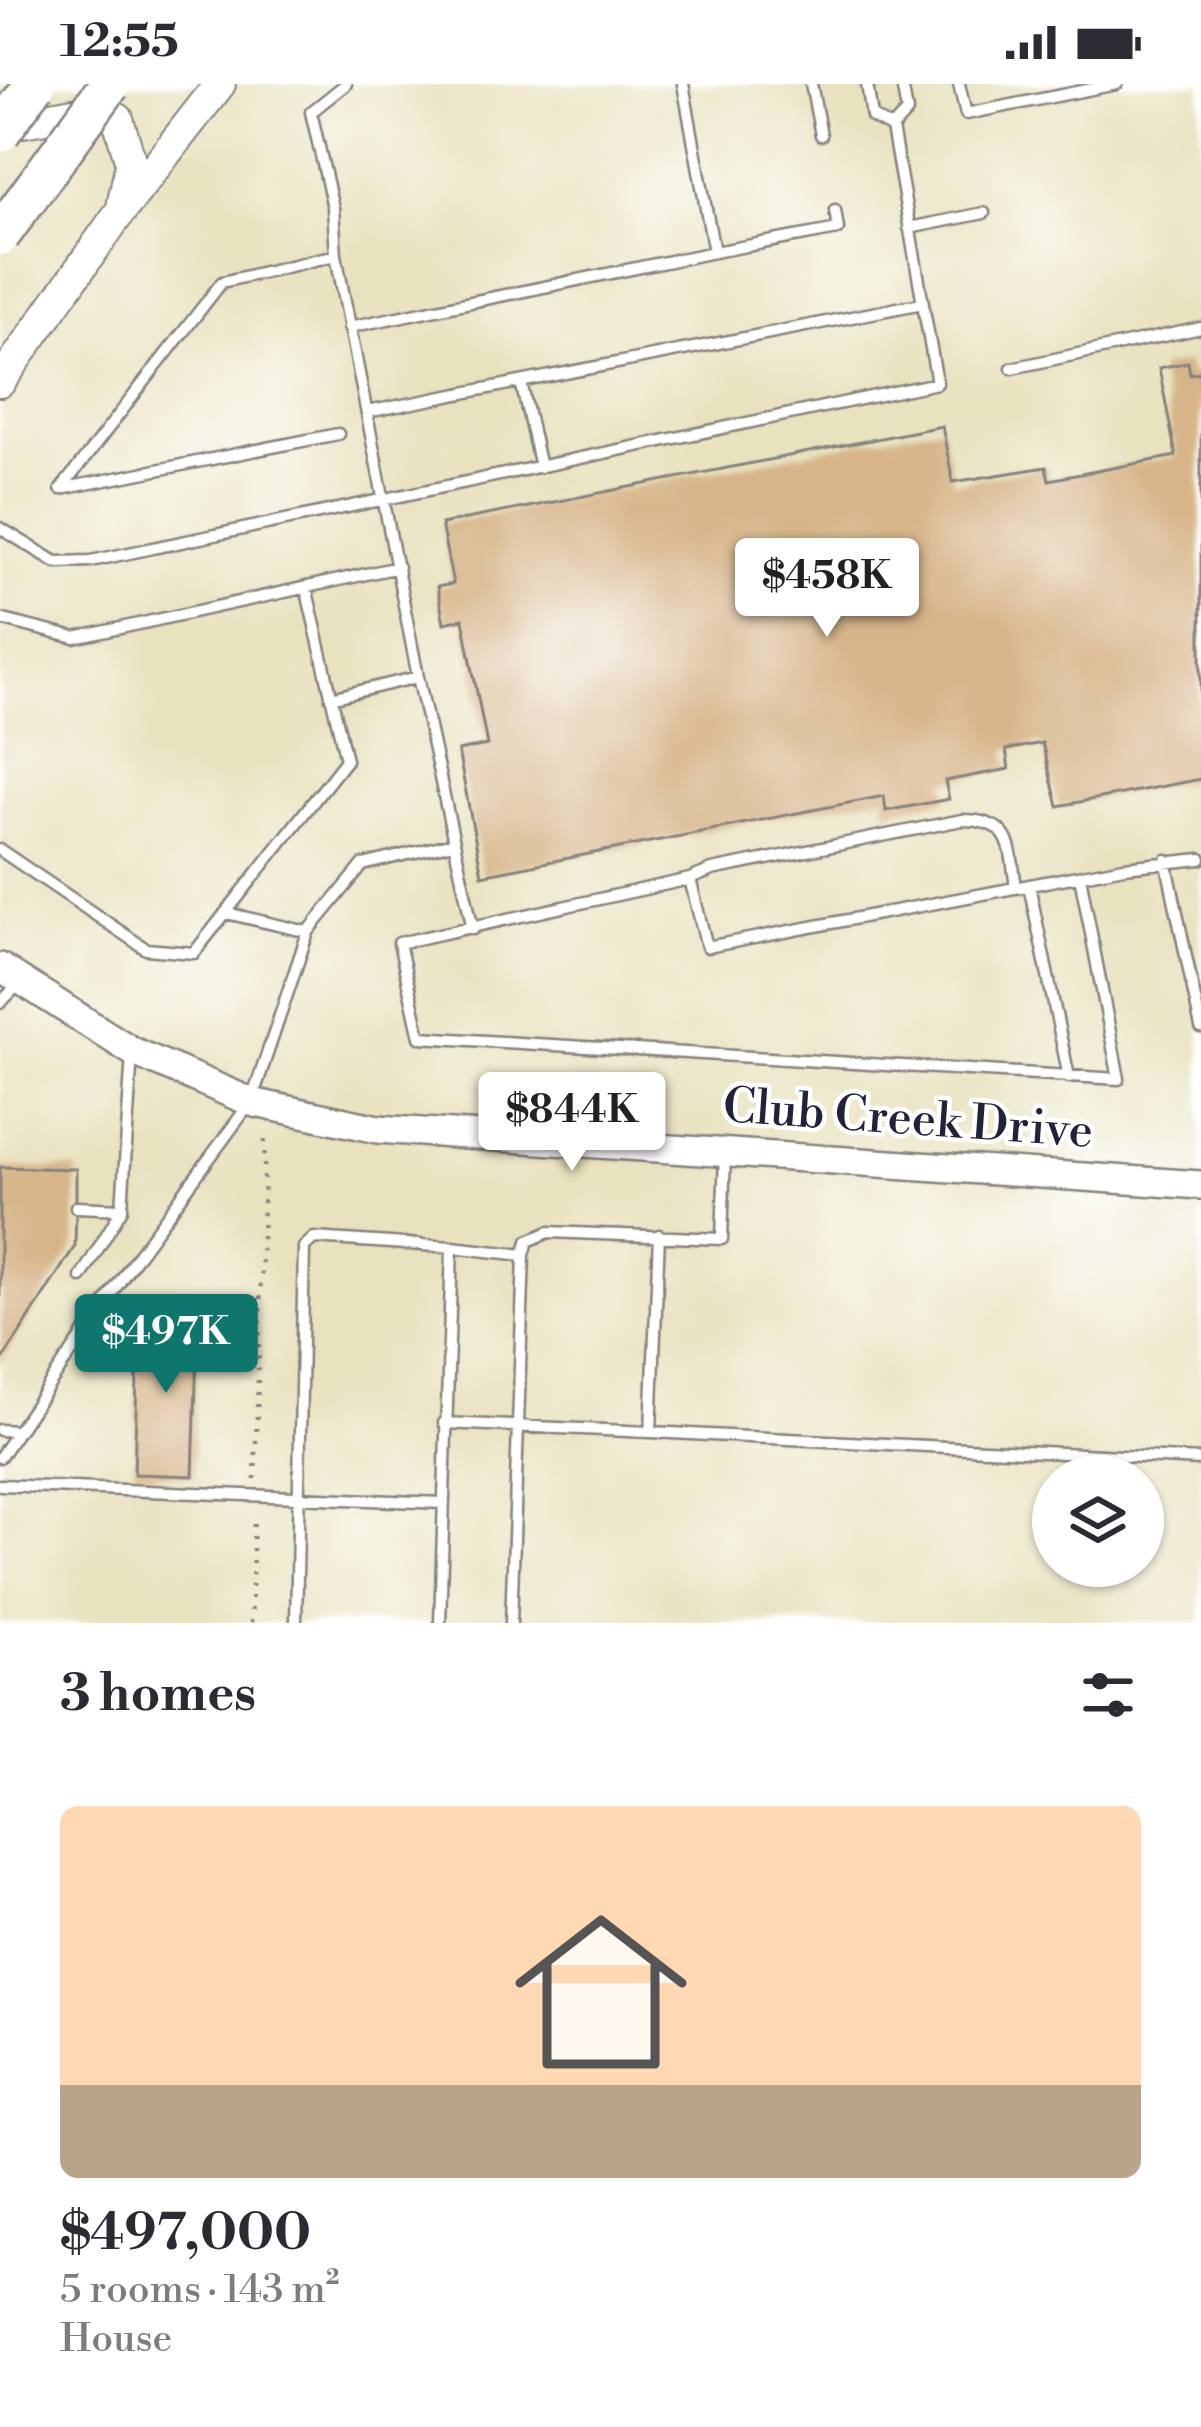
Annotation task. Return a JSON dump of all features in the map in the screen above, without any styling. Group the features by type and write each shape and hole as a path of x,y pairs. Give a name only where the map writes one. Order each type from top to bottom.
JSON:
{"highway":[{"path":"0,129 35,84"},
{"path":"0,235 110,84"}],"main road":[{"path":"0,382 120,212 220,84"},
{"path":"0,129 96,110 118,119 131,163 120,212"}],"street":[{"name":"Club Creek Drive","path":"10,974 132,1051 251,1102 378,1130 1201,1185"}],"lane":[{"path":"346,84 311,112 333,208 336,255 418,677 473,929"},
{"path":"683,84 714,252"},
{"path":"811,84 821,135"},
{"path":"867,84 872,117 892,128"},
{"path":"892,128 907,112 902,84"},
{"path":"959,84 965,113 1117,84"},
{"path":"0,528 56,562 91,561 937,383 892,128"},
{"path":"350,327 838,229 835,211"},
{"path":"909,228 984,213"},
{"path":"336,255 222,282 61,489 338,434"},
{"path":"367,412 923,303"},
{"path":"1012,368 1201,328"},
{"path":"521,382 540,467"},
{"path":"0,619 75,638 398,567"},
{"path":"0,850 146,949 194,953 346,760 306,587"},
{"path":"331,698 418,677"},
{"path":"1069,1077 1007,838 999,826 982,820 755,861 400,943 420,1036 1069,1077 1119,1079 1081,876"},
{"path":"0,1457 138,1255 251,1102 308,932 364,865 453,842"},
{"path":"690,879 707,947 1166,860 1201,859"},
{"path":"1166,860 1201,1028"},
{"path":"226,913 308,932"},
{"path":"0,1003 10,974"},
{"path":"81,1276 122,1209 132,1051"},
{"path":"511,1623 528,1241 549,1232 722,1239 725,1153"},
{"path":"76,1207 122,1209"},
{"path":"651,1432 659,1235"},
{"path":"296,1623 308,1241 452,1246 524,1255"},
{"path":"440,1623 452,1246"},
{"path":"444,1423 1201,1460"},
{"path":"0,1430 18,1431"},
{"path":"0,1485 442,1503"}],"path":[{"path":"251,1623 265,1138"}],"building":[{"path":"1188,362 1190,374 1201,372 1201,779 1058,806 1042,743 1006,750 1009,769 945,781 949,799 886,811 884,796 482,875 458,751 487,745 463,619 444,623 437,587 453,584 441,524 942,426 953,482 1046,467 1049,480 1176,456 1159,368"},
{"path":"0,1167 76,1169 76,1207 75,1246 0,1364"},
{"path":"139,1317 198,1318 193,1476 134,1474"}]}
